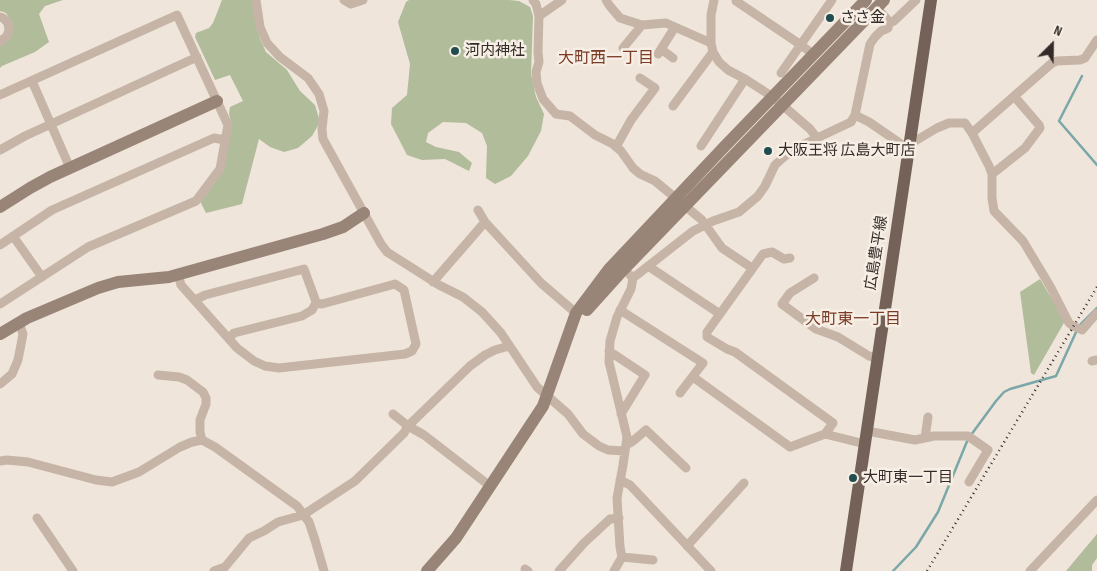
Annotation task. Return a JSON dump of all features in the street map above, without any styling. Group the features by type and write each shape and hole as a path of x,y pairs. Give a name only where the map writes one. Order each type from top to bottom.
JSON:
{"main road":[{"name":"広島豊平線","path":"846,571 932,0"}],"street":[{"path":"256,0 260,27 267,43 280,57 308,78 319,94 324,110 323,139 387,252 434,282 463,297 482,312 501,333 537,386 568,414 584,434 599,446 608,450 625,448 646,430 686,468"},
{"path":"344,0 351,4 363,0"},
{"path":"533,0 539,16 539,62 536,72 537,83 543,99 556,114 570,116 595,135 621,151 633,168 640,174 655,181 702,220 722,248 752,268"},
{"path":"539,16 562,0"},
{"path":"606,0 620,18 642,26 666,23 712,47"},
{"path":"714,0 711,15 712,47 719,62 728,70 778,101 810,129 816,138"},
{"path":"781,73 832,0"},
{"path":"888,23 894,21 916,0"},
{"path":"736,1 814,55"},
{"path":"628,274 648,266 693,231 739,212 758,196 775,165 785,156 798,147 851,122 855,115 870,44 881,31 888,28 887,19 876,3"},
{"path":"778,101 814,55 876,3"},
{"path":"427,571 456,538 543,406 576,313 609,269 681,201 876,3"},
{"path":"0,95 177,15 228,125 220,169 196,201 88,247 0,304"},
{"path":"0,17 8,23 9,30 7,36 0,42"},
{"path":"623,48 642,26"},
{"path":"673,58 659,51 676,27"},
{"path":"972,133 1052,63 1085,58 1097,40"},
{"path":"673,106 712,47"},
{"path":"0,150 25,136 197,57"},
{"path":"616,147 631,120 655,88 640,78"},
{"path":"701,146 745,79"},
{"path":"32,80 70,168"},
{"path":"992,174 1025,148 1040,128 1039,124 1014,96"},
{"path":"0,207 30,188 70,168 217,101"},
{"path":"855,115 869,122 904,146 910,146 938,128 950,123 965,123 972,133 992,174 994,211 1023,241 1070,323 1082,330 1097,313"},
{"path":"0,245 52,210 214,138 225,140"},
{"path":"571,329 628,274 681,201"},
{"path":"478,210 485,222 541,283 576,313"},
{"path":"0,334 27,318 98,288 118,282 169,277 323,234 343,227 364,213"},
{"path":"434,282 485,222"},
{"path":"13,236 42,277"},
{"path":"790,258 784,259 772,252 763,254 707,332 707,337 735,352 833,422 825,434"},
{"path":"648,266 720,314"},
{"path":"195,300 204,295 304,269 316,304 312,310 302,316 234,333 228,338"},
{"path":"178,274 181,285 237,348 254,361 265,366 279,368 406,354 412,351 416,344 404,290 395,284 316,304"},
{"path":"614,571 622,556 618,498 627,437 609,362 609,351 617,317 631,289 628,274"},
{"path":"814,278 790,293 782,304 816,329 838,338 869,356 878,358"},
{"path":"620,310 703,363 680,393"},
{"path":"0,384 12,374 18,360 22,334 19,323"},
{"path":"214,571 225,567 248,538 278,522 304,515 355,481 470,366 485,355 509,346"},
{"path":"609,351 646,375 621,414"},
{"path":"158,374 187,380 203,392 206,404 200,420 202,440"},
{"path":"693,377 790,447 825,434 915,440 934,436 970,437 988,450 969,482"},
{"path":"393,414 408,426 424,435 490,486"},
{"path":"925,438 928,417"},
{"path":"0,461 28,462 96,480 112,482 139,472 180,447 202,440 215,447 297,506 309,522 324,571"},
{"path":"620,480 630,485 711,571"},
{"path":"687,546 744,483"},
{"path":"1030,571 1097,500"},
{"path":"38,518 73,571"},
{"path":"559,571 584,542 610,519 619,518"},
{"path":"622,556 653,560"}],"green space":[{"path":"0,0 63,0 45,6 39,14 49,42 35,52 0,68 0,45 9,36 13,25 6,13 0,11"},
{"path":"222,0 252,0 260,39 266,52 287,70 300,91 315,105 320,122 312,136 298,148 284,152 270,147 259,139 242,204 206,213 199,199 220,171 232,125 229,114 230,107 243,101 230,75 215,80 195,37 196,33 209,28 213,23"},
{"path":"409,0 509,0 519,1 530,7 533,16 531,74 536,97 544,114 541,131 528,156 511,176 495,184 486,178 487,146 482,133 466,123 443,122 428,133 426,142 436,147 459,152 472,163 469,171 445,159 422,160 407,155 391,124 392,108 407,95 410,64 398,22 406,2"},
{"path":"1040,279 1065,321 1034,375 1031,373 1020,292"},
{"path":"1097,534 1097,558 1092,565 1092,571 1066,571"}],"waterway":[{"path":"1082,76 1059,121 1097,165"},
{"path":"1080,325 1097,308"},
{"path":"971,435 1004,392 1056,376 1077,330"},
{"path":"893,571 916,547 938,512 968,439"}],"railway":[{"path":"927,571 1097,287"}],"place":[{"name":"ささ金","path":"830,18"},
{"name":"河内神社","path":"455,51"},
{"name":"大阪王将 広島大町店","path":"768,151"},
{"name":"大町東一丁目","path":"853,478"}],"district":[{"name":"大町西一丁目","path":"606,59"},
{"name":"大町東一丁目","path":"853,320"}]}
